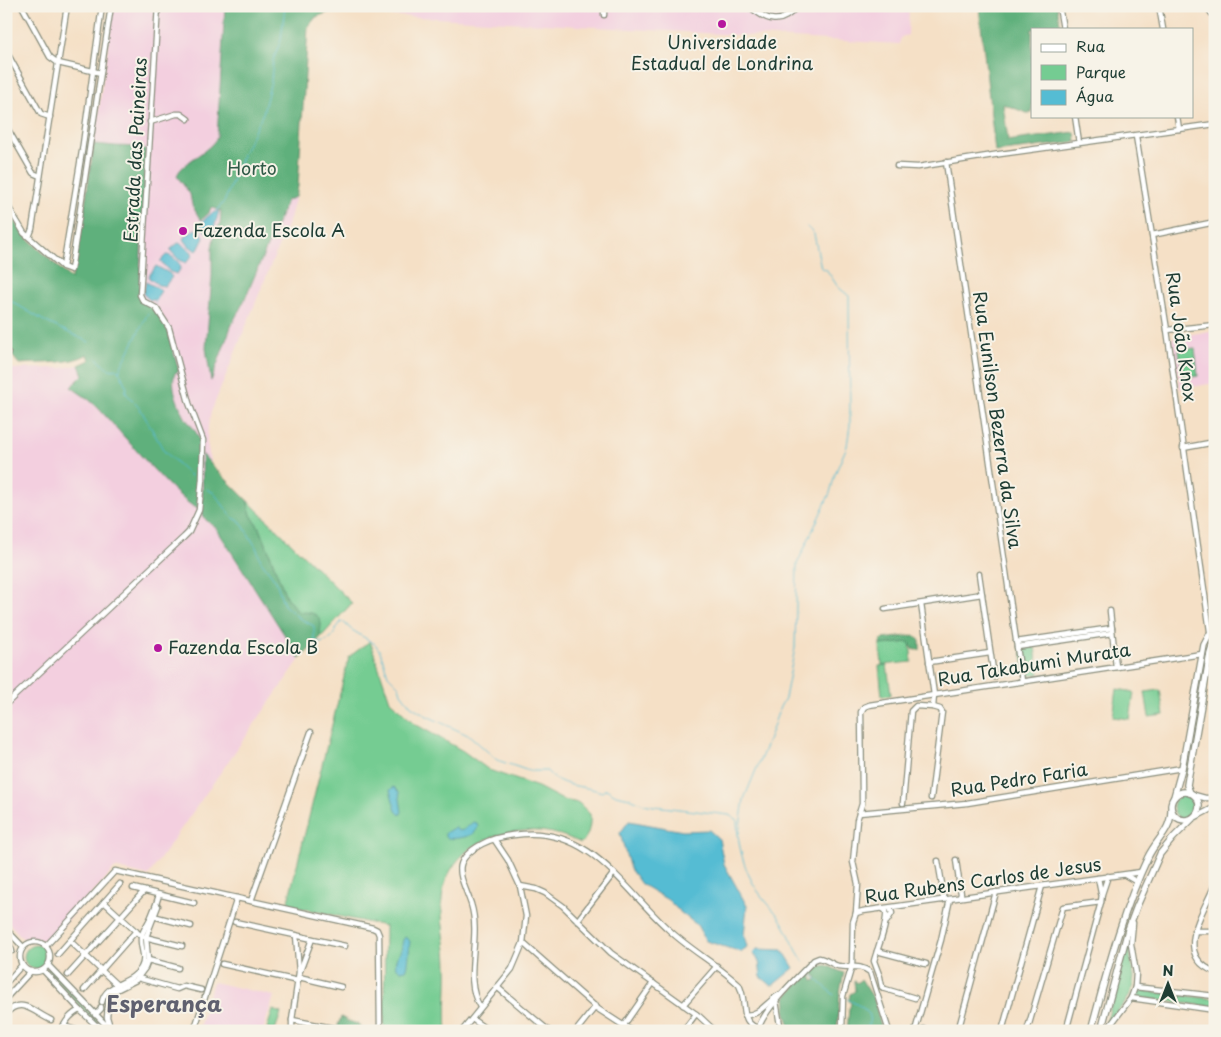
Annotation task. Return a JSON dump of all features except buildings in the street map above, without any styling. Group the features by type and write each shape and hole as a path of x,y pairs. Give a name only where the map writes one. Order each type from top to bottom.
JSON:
{"main road":[{"path":"1091,1031 1120,927 1141,872 1154,847 1168,827 1171,802 1182,768 1202,654 1210,631 1215,624"},
{"path":"1101,1031 1133,915 1143,891 1165,847 1193,819 1200,807 1199,802 1188,786 1188,779 1210,654 1215,638"},
{"path":"1174,797 1181,793 1192,794"},
{"path":"1171,810 1179,820 1187,821 1193,819"},
{"path":"1141,872 1139,885 1143,891"}],"street":[{"path":"22,6 50,57 58,63 101,73"},
{"path":"63,267 102,6"},
{"path":"6,203 19,227 29,238 63,267 71,269 111,6"},
{"name":"Estrada das Paineiras","path":"6,704 189,532 200,510 202,440 189,403 168,328 156,308 143,301 140,295 158,6"},
{"path":"604,6 604,15"},
{"path":"749,6 764,17 780,19 790,16 797,6"},
{"path":"1059,6 1063,28"},
{"path":"1159,6 1163,28"},
{"path":"1206,6 1215,18"},
{"path":"29,238 50,117 66,7"},
{"path":"6,50 41,114 50,117"},
{"path":"150,122 176,114 181,114 188,119"},
{"path":"1075,118 1079,143"},
{"path":"1177,118 1179,129"},
{"path":"897,166 918,167 1215,124"},
{"path":"6,126 33,172 40,176"},
{"name":"Rua João Knox","path":"1136,136 1167,330 1210,631"},
{"name":"Rua Eunilson Bezerra da Silva","path":"946,162 1022,681"},
{"path":"1152,235 1215,222"},
{"path":"1167,330 1215,325"},
{"path":"6,350 8,353 6,358"},
{"path":"1183,448 1215,442"},
{"path":"979,574 994,677"},
{"path":"885,609 982,594"},
{"path":"922,604 933,687 933,707"},
{"path":"1110,611 1116,667"},
{"path":"1016,644 1112,631"},
{"path":"929,662 990,653"},
{"name":"Rua Takabumi Murata","path":"859,813 862,804 861,712 864,707 1202,654"},
{"path":"932,680 933,696"},
{"path":"933,687 944,693"},
{"path":"903,802 911,711 916,706 933,707 940,709 942,712 931,798"},
{"path":"251,901 311,732"},
{"name":"Rua Pedro Faria","path":"859,813 967,803 1182,768"},
{"path":"1192,794 1205,798 1215,798"},
{"path":"1193,819 1215,807"},
{"path":"856,913 858,884 853,862 859,813"},
{"path":"480,1007 472,985 476,942 474,914 460,870 462,861 466,855 482,844 494,839 509,835 535,833 562,837 589,851 614,872 643,905 670,931 740,985 745,1015 749,1024 764,1031"},
{"path":"462,1031 512,969 523,943 526,916 520,886 508,860 494,839"},
{"path":"956,860 960,897"},
{"path":"938,861 944,896 942,900"},
{"path":"46,946 115,871 372,928 377,930 379,934 380,1031"},
{"path":"577,921 614,872"},
{"name":"Rua Rubens Carlos de Jesus","path":"842,1031 843,996 852,966 853,922 856,913 1141,872"},
{"name":"Rua Rubens Carlos de Jesus","path":"1123,874 1137,882"},
{"path":"1066,1031 1108,876"},
{"path":"1098,878 1102,894"},
{"path":"58,954 120,884"},
{"path":"1215,884 1192,938 1194,954 1204,966 1215,972"},
{"path":"520,886 545,893 563,906 611,953 696,1014 715,1031"},
{"path":"1002,1031 1042,886"},
{"path":"132,888 194,903"},
{"path":"68,975 144,891"},
{"path":"958,1031 996,892"},
{"path":"95,1015 101,1009 105,994 130,979 141,968 144,958 144,936 160,895"},
{"path":"194,1031 237,898"},
{"path":"915,1031 941,940 950,899"},
{"path":"104,902 144,936 182,946"},
{"path":"1027,1031 1063,907 1101,902"},
{"path":"884,924 892,914 890,908"},
{"path":"883,909 887,914 882,939 874,963 880,975 882,988 915,998"},
{"path":"1106,1031 1132,998 1136,987 1136,973 1131,944 1133,915"},
{"path":"153,916 191,926"},
{"path":"235,922 345,946"},
{"path":"6,929 23,947"},
{"path":"84,990 136,931"},
{"path":"1194,931 1215,931"},
{"path":"296,935 299,977"},
{"path":"112,1030 107,1017 111,994 118,986 129,984 138,978 146,968 148,960 144,936"},
{"path":"292,1031 299,977 312,939"},
{"path":"7,941 12,951"},
{"path":"36,941 46,946 51,956 48,965 43,970 30,971 22,965 20,956 23,947 36,941"},
{"path":"70,941 118,986"},
{"path":"523,943 596,1006 632,1031"},
{"path":"877,951 926,964"},
{"path":"745,1015 757,1013 775,1000 816,959 826,959 838,966 866,969 872,976 874,988 889,1031"},
{"path":"148,960 178,968"},
{"path":"222,964 299,977 341,987"},
{"path":"6,983 22,965"},
{"path":"48,965 95,1015 112,1030"},
{"path":"683,1005 717,966"},
{"path":"43,970 102,1031"},
{"path":"6,998 30,971"},
{"path":"138,978 177,989 184,986 201,990"},
{"path":"624,1025 653,983"},
{"path":"497,987 549,1031"},
{"path":"1136,987 1215,996"},
{"path":"1132,998 1215,1010"},
{"path":"758,1029 762,1018 775,1000"},
{"path":"775,1000 781,1031"},
{"path":"6,1014 13,1008 23,1006 29,1007 51,1020"},
{"path":"576,1031 596,1006"},
{"path":"79,1031 63,1028 74,1013 80,1010"},
{"path":"683,1031 696,1014"},
{"path":"472,1018 489,1031"},
{"path":"292,1020 333,1028"},
{"path":"88,1031 100,1025 112,1030"}],"shaded area":[{"path":"114,6 909,6 908,35 901,37 899,44 329,12 313,20 308,27 297,192 290,218 211,412 207,442 211,464 352,603 300,659 148,876 115,868 52,938 44,941 33,939 26,942 6,920 6,369 62,368 79,365 90,360 79,244"},
{"path":"1215,330 1215,383 1180,389 1172,338"},
{"path":"213,982 274,996 263,1031 198,1031"}],"green space":[{"name":"Horto","path":"225,6 330,6 329,12 316,17 308,27 296,197 287,200 244,301 232,324 211,381 206,348 212,276 212,248 214,237 220,224 221,211 211,207 209,213 201,220 192,205 190,194 177,176 184,166 208,147 217,137"},
{"path":"756,6 789,6 784,13 763,12"},
{"path":"1057,6 1061,28 1031,28 1031,113 1003,104 1008,140 1006,141 1075,132 1076,142 995,152 979,7"},
{"path":"94,144 142,147 146,150 139,297 157,313 166,326 179,371 175,373 174,378 176,396 186,419 199,439 198,508 189,504 177,493 95,405 71,387 83,375 79,365 90,360 88,354 72,360 19,364 6,348 6,206 23,234 71,279 79,244"},
{"path":"1195,348 1198,376 1183,378 1179,350"},
{"path":"202,454 247,500 251,515 261,531 286,597 298,612 305,612 319,617 321,637 300,659 216,528 203,515"},
{"path":"247,500 352,603 321,637 304,612 298,612 286,597 261,531 251,515"},
{"path":"915,635 920,641 920,650 913,649 909,642 881,645 880,642 883,639"},
{"path":"370,641 390,701 415,724 463,751 489,770 538,787 563,800 579,803 590,814 589,830 581,843 553,833 516,831 482,841 467,851 455,864 447,879 442,898 447,958 447,1031 384,1031 385,926 287,905 349,657"},
{"path":"910,642 912,662 882,665 880,645"},
{"path":"1035,647 1039,674 1028,676 1025,674 1021,649"},
{"path":"887,665 891,695 882,696 879,666"},
{"path":"1117,689 1134,692 1130,719 1113,717"},
{"path":"1160,690 1164,715 1149,717 1145,692"},
{"path":"1185,795 1194,798 1197,807 1194,816 1185,819 1176,816 1173,807 1176,798"},
{"path":"1128,942 1134,977 1133,986 1125,1003 1106,1024"},
{"path":"36,945 41,946 47,952 47,962 41,968 36,969 31,968 25,962 24,957 25,952 31,946"},
{"path":"826,965 844,973 840,992 837,1031 791,1031 785,1010 787,1005 786,997 804,977 811,975 813,981 815,981 817,978 812,971 813,968"},
{"path":"49,968 97,1022 95,1023 47,970"},
{"path":"861,979 874,999 882,1031 847,1031 851,1004 849,1000 850,994 855,991 854,981 857,983"},
{"path":"1137,990 1215,999 1215,1007 1135,997"},
{"path":"273,1010 281,1013 275,1030 267,1028"},
{"path":"341,1017 358,1024 363,1031 336,1031"}],"water":[{"path":"219,211 213,232 208,233 198,225 212,213"},
{"path":"195,229 204,238 196,251 183,238"},
{"path":"178,243 192,252 192,256 186,263 178,259 170,250"},
{"path":"166,255 179,263 181,268 177,274 170,272 161,262"},
{"path":"156,266 169,273 172,277 165,286 158,285 148,277"},
{"path":"146,282 161,291 155,300 150,300 143,294"},
{"path":"394,787 399,792 402,812 400,815 396,811 390,790"},
{"path":"629,821 683,831 709,830 719,839 724,864 747,906 744,935 747,947 741,952 706,941 697,925 668,900 641,884 630,869 620,833"},
{"path":"473,822 477,823 478,826 471,835 459,838 445,837 445,833 455,827 458,831 464,830"},
{"path":"405,937 410,941 408,961 406,970 401,971 396,967 396,962"},
{"path":"757,949 783,950 794,968 772,986 761,977 759,961 753,953"}],"waterway":[{"path":"216,212 225,200 244,152 263,113 271,81 273,60 281,40 285,6"},
{"path":"739,833 744,799 785,698 795,648 797,564 830,493 835,474 847,446 850,425 849,296 838,287 826,269 821,268 814,234 807,227"},
{"path":"155,304 157,297"},
{"path":"6,298 46,322 89,342"},
{"path":"119,371 148,313"},
{"path":"97,358 109,369 118,369 127,388 125,392 141,410 164,451 191,476"},
{"path":"207,489 214,493 232,517 241,522 256,547 261,561 276,581 284,605 299,618 314,626 314,639 320,643 329,639 342,621 352,630 375,644 380,651 388,675 399,686 401,693 411,706 427,716 470,736 497,760 529,771 547,771 566,783 602,792 606,789 616,795 644,804 729,815 737,820 740,848 752,882 781,920 803,961"},
{"path":"810,973 834,995"},
{"path":"847,999 862,1007 870,1015 868,1031"}],"place":[{"name":"Universidade Estadual de Londrina","path":"722,24"},
{"name":"Fazenda Escola A","path":"183,231"},
{"name":"Fazenda Escola B","path":"158,648"}],"district":[{"name":"Esperança","path":"164,1004"}]}
